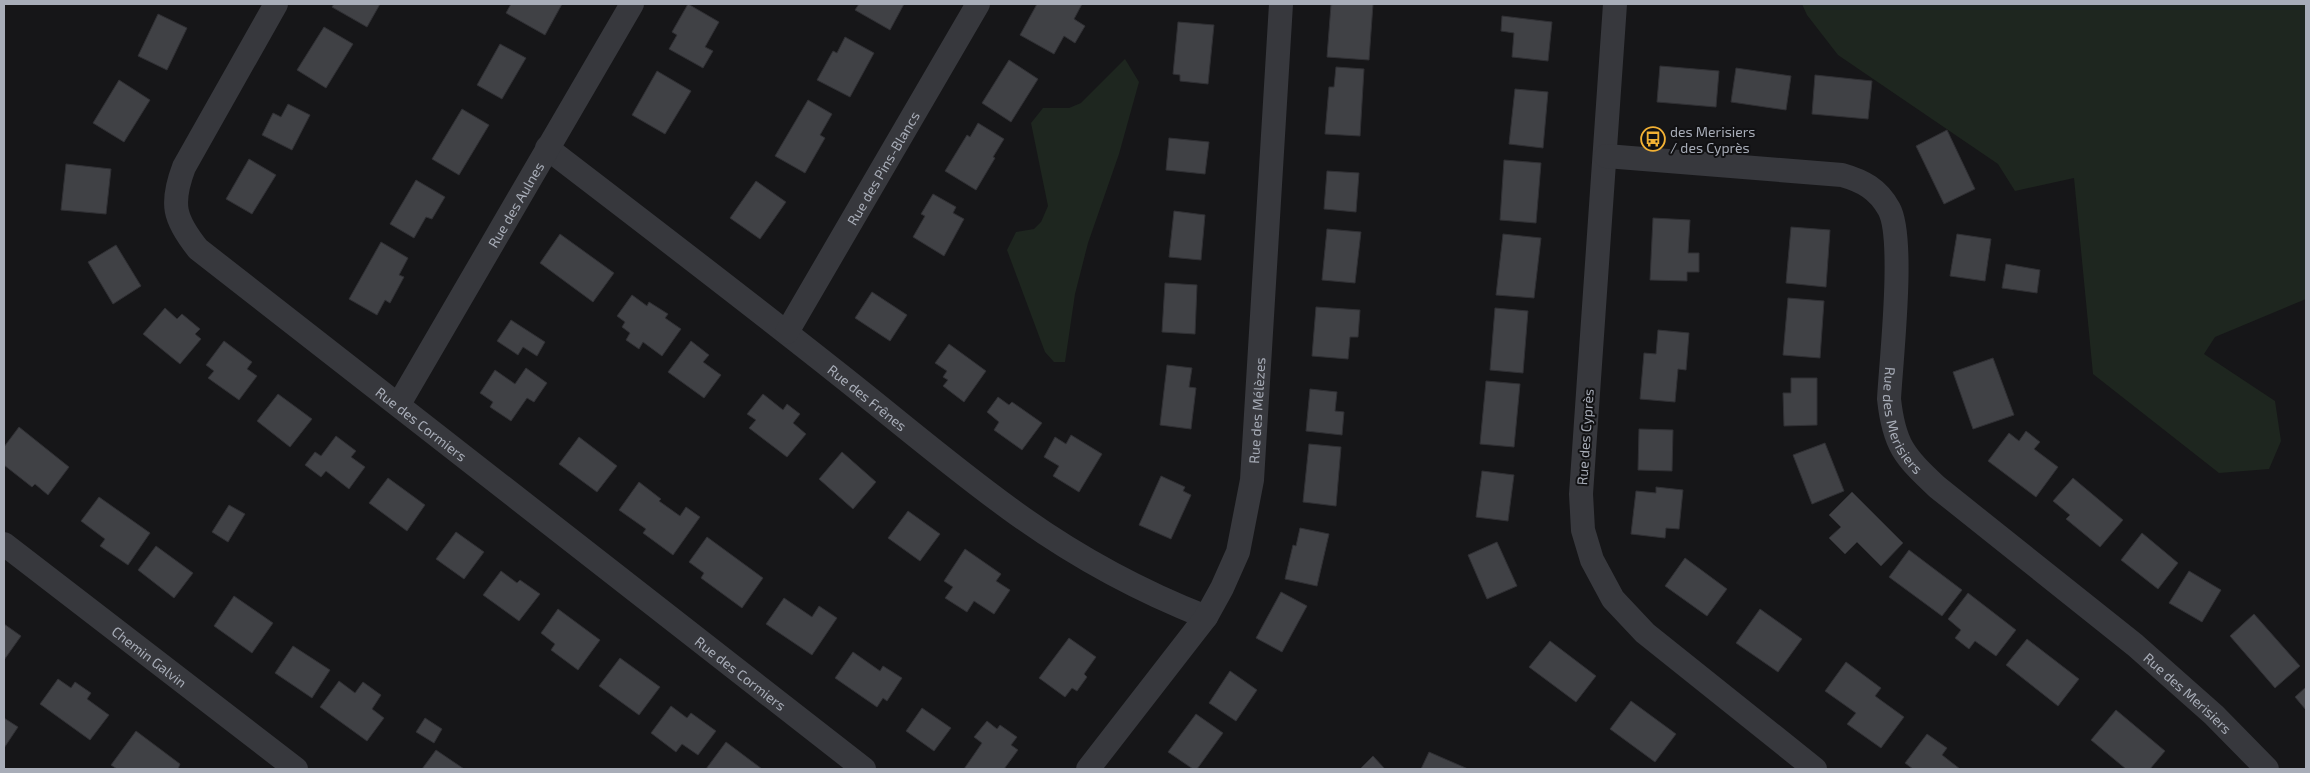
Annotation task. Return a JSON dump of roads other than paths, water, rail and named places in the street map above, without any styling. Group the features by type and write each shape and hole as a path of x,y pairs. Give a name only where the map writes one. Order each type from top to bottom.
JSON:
{"street":[{"name":"Rue des Cormiers","path":"276,4 184,167 176,189 178,220 198,249 399,404 864,769"},
{"name":"Rue des Aulnes","path":"399,404 632,4"},
{"name":"Rue des Pins-Blancs","path":"787,332 978,4"},
{"name":"Rue des Mélèzes","path":"1088,769 1206,617 1222,588 1238,552 1252,480 1281,4"},
{"name":"Rue des Cyprès","path":"1615,4 1606,156 1581,494 1583,530 1592,560 1613,599 1645,633 1815,769"},
{"name":"Rue des Frênes","path":"547,148 787,332 1010,509 1048,536 1108,571 1160,599 1206,617"},
{"name":"Rue des Merisiers","path":"1606,156 1842,175 1862,180 1878,192 1890,211 1896,228 1889,399 1891,421 1898,445 1912,464 1937,487 2155,662 2214,715 2267,769"},
{"name":"Chemin Galvin","path":"4,544 296,769"}],"place":[{"name":"des Merisiers / des Cyprès","path":"1653,139"}]}
